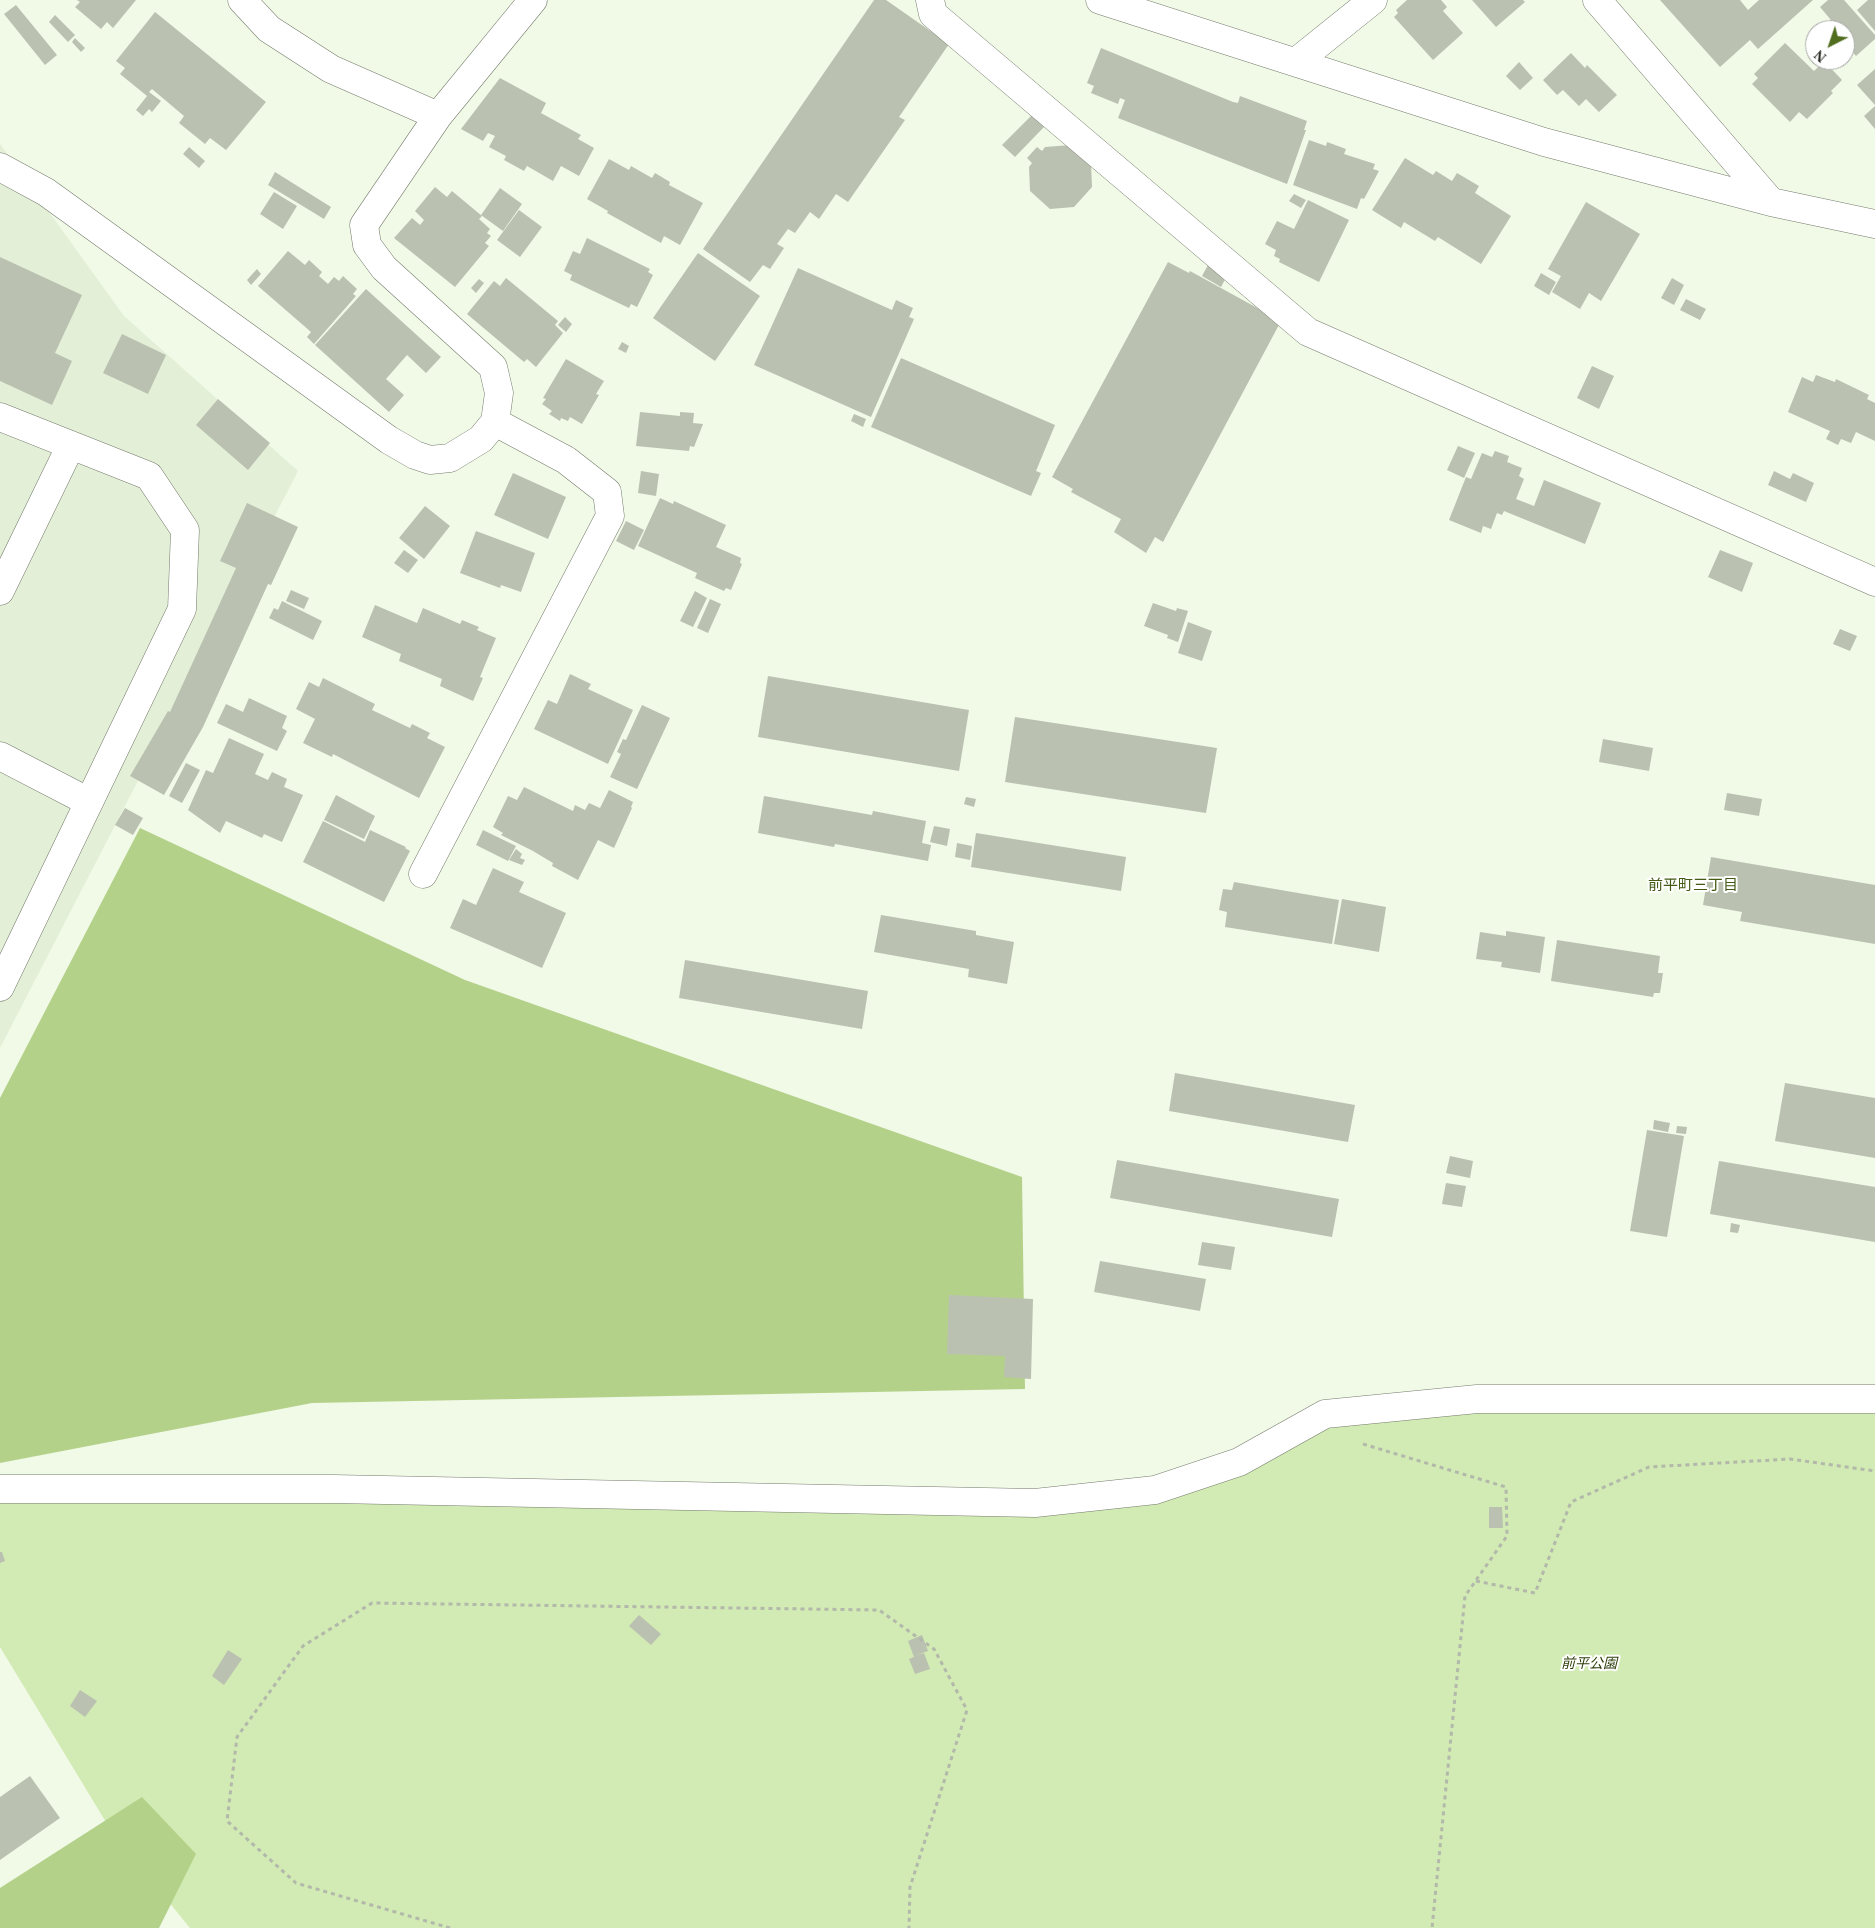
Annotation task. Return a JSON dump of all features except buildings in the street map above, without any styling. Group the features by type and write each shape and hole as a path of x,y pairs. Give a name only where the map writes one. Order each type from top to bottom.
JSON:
{"street":[{"path":"242,0 269,29 331,69 438,116"},
{"path":"0,167 46,192 389,440 415,456 430,460 450,458 481,439 496,422 499,393 493,368 384,268 367,245 364,225 438,116 533,0"},
{"path":"930,0 933,14 1308,332 1875,582"},
{"path":"1100,0 1544,142 1771,202 1875,224"},
{"path":"1296,62 1373,0"},
{"path":"1597,0 1771,202"},
{"path":"0,417 148,476 185,530 182,609 0,987"},
{"path":"423,874 610,516 607,492 566,460 496,422"},
{"path":"0,591 71,445"},
{"path":"0,756 90,802"},
{"path":"0,1489 344,1489 1035,1503 1155,1490 1239,1462 1325,1414 1477,1399 1875,1399"}],"path":[{"path":"1358,1443 1506,1487 1507,1536 1465,1596 1432,1928"},
{"path":"1476,1581 1535,1593 1571,1502 1649,1467 1790,1459 1875,1471"},
{"path":"450,1928 296,1883 226,1821 237,1737 303,1646 372,1602 879,1610 934,1649 967,1710 910,1887 909,1928"}],"shaded area":[{"path":"0,144 124,316 298,471 0,1048"}],"green space":[{"path":"140,828 465,980 1022,1177 1025,1389 312,1403 0,1463 0,1098"},
{"name":"前平公園","path":"1875,1399 1875,1928 190,1928 112,1832 0,1647 0,1490 1155,1490 1325,1414"},
{"path":"142,1797 196,1854 159,1928 0,1928 0,1888"}],"district":[{"name":"前平町三丁目","path":"1693,886"}]}
